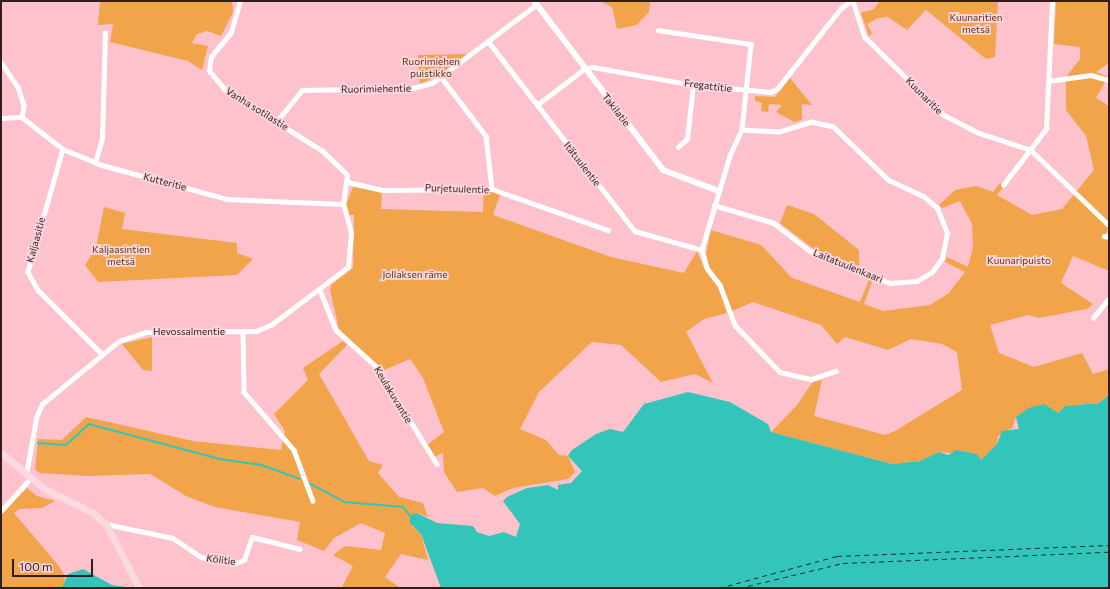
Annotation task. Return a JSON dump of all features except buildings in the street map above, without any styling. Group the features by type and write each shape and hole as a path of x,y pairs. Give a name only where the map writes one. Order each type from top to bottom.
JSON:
{"main road":[{"path":"1,452 28,477 92,513 106,524 139,588"}],"street":[{"name":"Vanha sotilastie","path":"240,1 231,32 208,67 225,90 277,120 330,156 348,182"},
{"name":"Fregattitie","path":"584,69 597,67 693,85 767,93 777,89 841,8 852,1"},
{"name":"Kuunaritie","path":"852,1 865,37 944,115 974,131 1031,150"},
{"path":"1003,185 1046,129 1052,1"},
{"name":"Ruorimiehentie","path":"277,120 302,90 413,88 442,78 535,3"},
{"name":"Takilatie","path":"535,3 584,69 663,170 719,191"},
{"path":"658,30 751,44 742,130 714,205 702,250 707,268 720,285 735,325 780,372 811,379 836,371"},
{"path":"95,163 102,139 105,33"},
{"name":"Itätuulentie","path":"488,41 635,231 702,250"},
{"path":"1,62 18,87 24,106 22,117 1,118"},
{"path":"537,105 584,69"},
{"path":"1048,81 1091,75 1109,80"},
{"path":"442,78 486,136 492,189"},
{"path":"678,147 687,139 693,85"},
{"name":"Kutteritie","path":"22,117 63,149 95,163 227,199 343,204"},
{"name":"Laitatuulenkaari","path":"714,205 774,224 810,251 890,283 917,281 932,272 942,258 947,233 937,208 924,197 889,180 839,131 816,122 779,132 742,130"},
{"name":"Kaljaasitie","path":"63,149 28,272 38,290 102,354"},
{"path":"1031,150 1109,225"},
{"path":"343,204 348,182"},
{"name":"Purjetuulentie","path":"348,182 382,190 492,189 608,230"},
{"name":"Hevossalmentie","path":"28,477 36,418 42,404 123,338 140,333 243,333 270,325 344,272 350,262 350,226 343,204"},
{"name":"Keulakuvantie","path":"320,290 333,325 377,368 437,464"},
{"path":"1093,318 1109,298"},
{"path":"243,333 244,392 294,450 313,501"},
{"path":"1,511 28,477"},
{"name":"Kölitie","path":"106,524 173,538 201,557 233,564 244,560 252,538 300,549"}],"green space":[{"path":"100,1 232,1 233,12 221,36 207,31 197,34 192,43 208,46 202,70 188,61 110,42 113,24 98,25"},
{"path":"600,1 650,1 649,12 637,25 617,29 612,7"},
{"name":"Kuunaritien metsä","path":"880,1 998,1 995,57 986,59 926,10 907,30 888,17 878,18 867,24 872,33 869,36 861,13 874,9"},
{"name":"Kuunaripuisto","path":"1056,1 1109,1 1109,63 1096,72 1108,77 1096,98 1109,106 1109,228 1104,236 1109,241 1109,271 1073,256 1061,283 1093,304 1087,309 1039,318 1028,315 990,325 999,353 1034,367 1082,353 1093,374 1109,369 1109,395 1099,403 1065,406 1058,413 1051,411 1016,417 1012,428 998,436 997,444 981,460 973,455 939,452 920,461 892,464 771,432 797,405 812,383 822,380 814,416 885,435 895,431 962,390 957,352 942,344 911,339 888,350 845,337 837,344 821,325 753,302 730,312 722,283 709,267 706,254 711,230 761,245 792,278 860,302 869,280 872,282 864,304 883,311 930,305 949,293 965,272 945,262 947,257 968,267 973,247 972,224 960,201 942,208 939,205 955,190 976,186 993,192 1000,183 1004,186 997,195 1032,215 1062,209 1094,170 1086,136 1066,110 1066,77 1080,59 1080,47 1054,44"},
{"name":"Ruorimiehen puistikko","path":"467,54 444,73 420,84 418,55"},
{"path":"790,78 812,105 802,104 802,120 794,122 776,112 782,105 769,104 768,112 761,111 762,103 755,101 755,96 775,97"},
{"name":"Jollaksen räme","path":"353,187 382,192 381,209 483,212 484,188 501,192 493,215 611,257 684,273 697,251 704,268 718,286 727,313 704,319 686,332 713,383 695,374 661,382 621,345 592,342 539,392 520,429 546,440 559,455 568,456 575,472 568,479 513,488 495,496 483,488 457,492 444,472 443,453 434,457 426,446 444,432 423,378 410,359 382,371 339,329 330,290 331,285 353,268 354,215 349,215 346,205"},
{"path":"787,205 814,214 859,250 859,266 814,249 780,223"},
{"name":"Kaljaasintien metsä","path":"104,207 125,213 122,229 237,243 237,253 253,259 237,275 98,282 85,265 96,248"},
{"path":"152,337 152,371 143,370 122,344"},
{"path":"343,341 347,345 319,374 369,461 383,465 378,473 399,497 423,503 428,517 418,513 412,526 421,534 428,560 401,554 385,577 400,588 342,587 353,566 333,555 345,546 381,550 385,533 361,523 334,538 324,551 297,540 300,522 215,507 186,496 150,474 88,476 40,473 35,469 38,439 62,440 86,417 193,441 281,450 285,431 274,414 308,380 303,368"},
{"path":"27,488 37,496 55,501 42,508 19,509 14,513 58,565 65,576 64,587 1,588 1,514"}],"water":[{"path":"688,392 730,402 768,424 771,432 892,464 920,461 939,452 948,455 956,450 977,454 981,460 997,444 1002,431 1019,429 1016,417 1029,408 1044,404 1058,413 1065,406 1099,403 1109,395 1109,588 441,588 421,534 410,523 410,515 417,513 437,523 473,526 477,532 489,536 504,532 516,537 520,524 503,501 507,497 527,488 548,485 558,490 558,485 571,483 582,471 568,456 572,450 596,434 610,429 623,432 644,404"},
{"path":"83,569 112,585 132,588 57,588 63,586 68,574"}],"waterway":[{"path":"38,443 66,445 89,424 220,459 262,465 300,479"},
{"path":"309,483 345,502 403,507 410,515"}],"ferry route":[{"path":"719,588 837,556 1109,545"},
{"path":"739,588 843,563 1109,552"}]}
